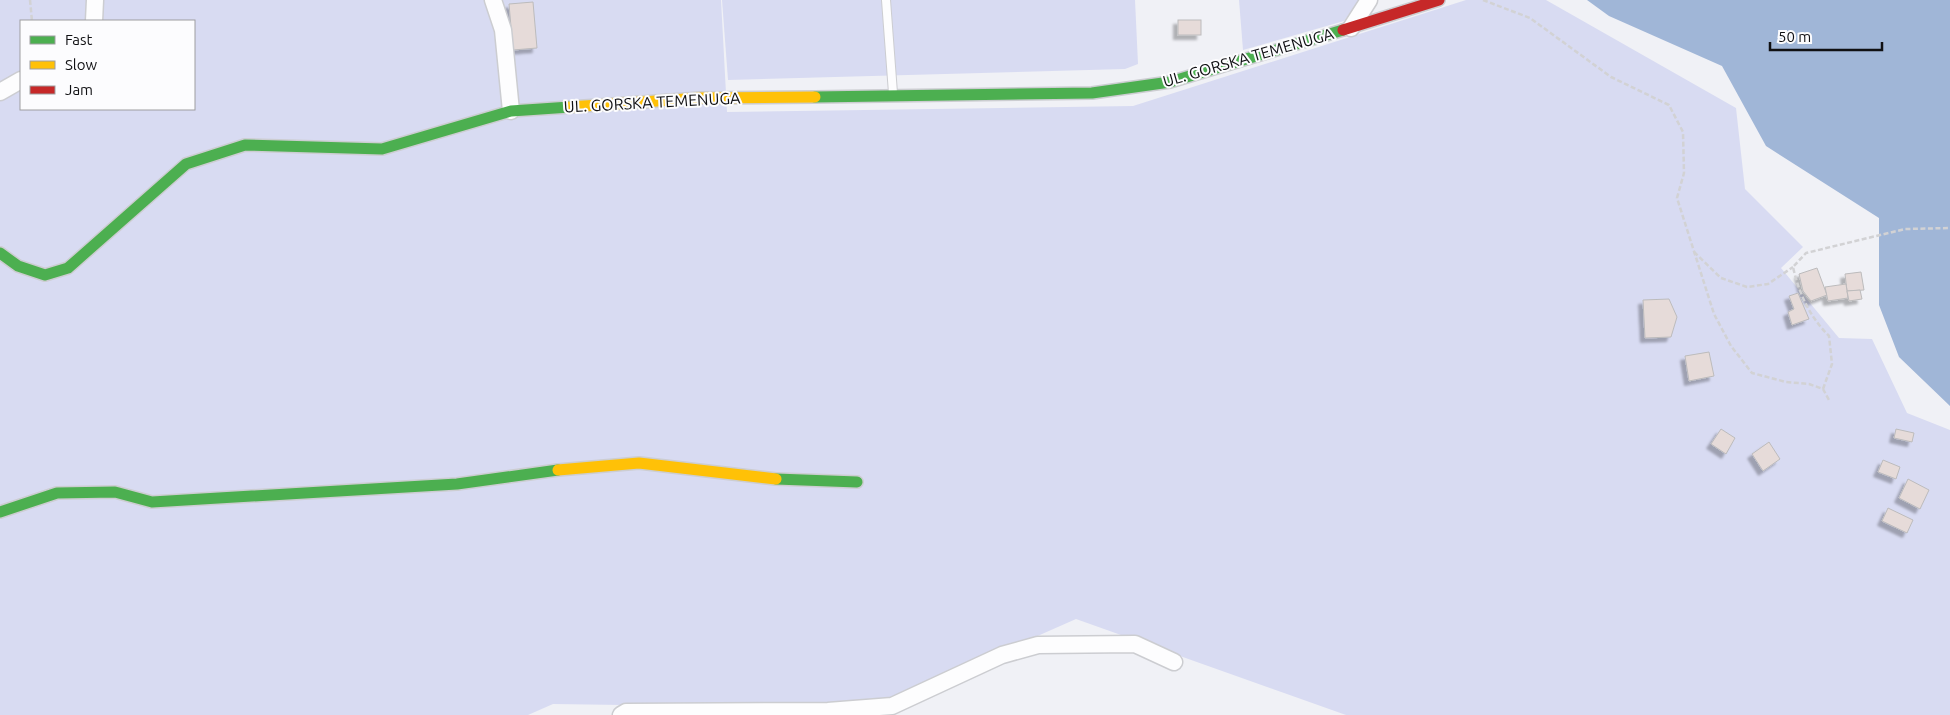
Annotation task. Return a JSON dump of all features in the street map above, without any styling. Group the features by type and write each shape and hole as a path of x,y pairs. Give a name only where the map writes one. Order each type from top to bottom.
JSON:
{"street":[{"path":"94,20 95,0"},
{"path":"493,0 503,30 511,111"},
{"name":"UL. GORSKA TEMENUGA","path":"1351,28 1369,0"},
{"name":"UL. GORSKA TEMENUGA","path":"0,254 18,266 45,275 68,268 186,164 245,145 382,149 511,111 700,98 1092,93 1170,82 1405,12 1438,0"},
{"path":"0,92 20,81"},
{"path":"0,512 57,494 115,492 152,502 160,502 457,484 566,469 639,463 772,479 857,482"},
{"path":"621,715 626,712 828,711 892,706 1002,655 1038,645 1135,644 1174,662"}],"lane":[{"path":"886,0 892,95"}],"path":[{"path":"30,0 32,20"},
{"path":"1483,0 1530,18 1611,77 1669,105 1683,132 1684,173 1677,198 1714,314 1731,346 1752,373 1786,382 1809,384 1823,389 1830,400"},
{"path":"1694,252 1721,278 1747,287 1768,284 1793,267 1806,253 1905,230 1950,228"},
{"path":"1793,267 1798,289 1817,323 1830,336 1832,364 1823,389"}],"shaded area":[{"path":"0,0 721,0 727,112 1133,106 1466,0 1546,0 1736,108 1745,189 1803,247 1781,268 1839,338 1872,339 1907,413 1950,430 1950,715 1346,715 1076,619 888,702 763,707 553,704 528,715 0,715"},
{"path":"722,0 1135,0 1138,64 1125,69 728,80"},
{"path":"1239,0 1359,0 1344,21 1243,50"},
{"path":"1587,0 1950,0 1950,406 1899,357 1879,305 1879,218 1766,146 1722,66 1609,16"}],"building":[{"path":"533,2 537,48 513,50 509,4"},
{"path":"1178,20 1201,20 1201,35 1178,35"},
{"path":"1817,268 1827,295 1811,301 1803,291 1799,274"},
{"path":"1861,272 1864,290 1847,291 1845,274"},
{"path":"1846,284 1848,298 1828,301 1825,287"},
{"path":"1860,290 1862,299 1849,301 1847,291"},
{"path":"1798,293 1809,319 1792,325 1788,312 1794,309 1789,296"},
{"path":"1669,299 1677,317 1671,337 1645,338 1643,300"},
{"path":"1709,352 1714,376 1689,381 1685,356"},
{"path":"1721,429 1735,438 1726,454 1711,444"},
{"path":"1896,429 1914,433 1912,442 1894,438"},
{"path":"1769,442 1780,459 1763,471 1752,454"},
{"path":"1883,460 1900,467 1896,479 1878,472"},
{"path":"1908,479 1929,490 1920,509 1899,498"},
{"path":"1888,508 1913,520 1907,533 1882,521"}],"traffic: fast":[{"path":"815,97 1092,93 1170,82 1343,30"},
{"path":"0,253 18,266 45,275 68,268 186,164 245,145 382,149 511,111 570,107"},
{"path":"0,512 57,493 115,492 152,502 457,484 558,470"},
{"path":"776,479 857,482"}],"traffic: slow":[{"path":"570,107 700,98 815,97"},
{"path":"558,470 639,463 776,479"}],"traffic: jam":[{"path":"1343,30 1439,0"}]}
